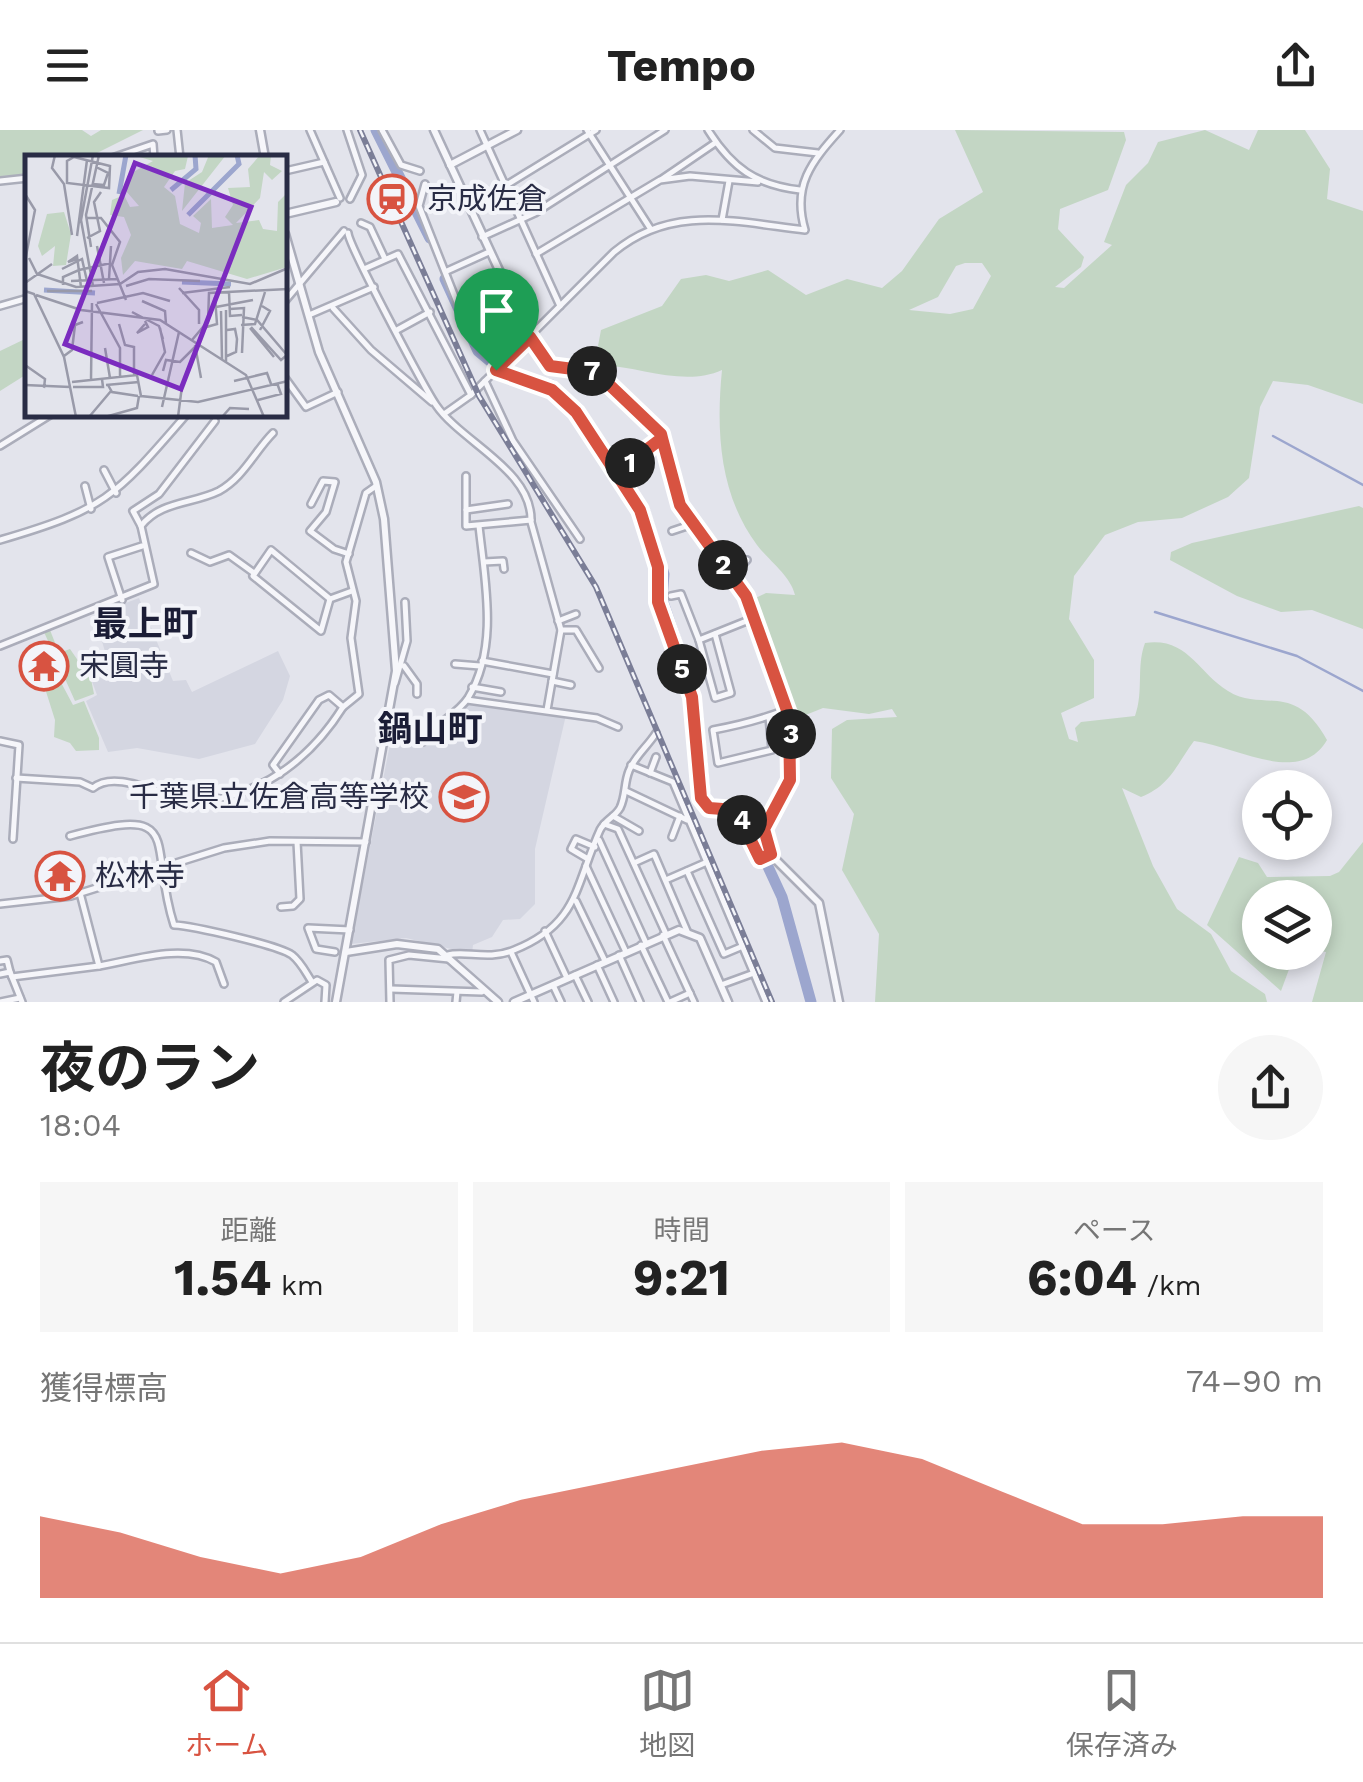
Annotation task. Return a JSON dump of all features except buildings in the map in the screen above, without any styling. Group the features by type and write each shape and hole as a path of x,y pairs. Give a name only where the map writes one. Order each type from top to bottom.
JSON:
{"street":[{"path":"158,132 167,130"},
{"path":"177,130 180,155"},
{"path":"260,130 264,155"},
{"path":"288,213 338,200 310,130"},
{"path":"347,130 362,175 350,200"},
{"path":"382,130 401,165 420,171"},
{"path":"434,130 530,337 550,366 596,372 655,424 662,438 674,493 731,576 754,618 787,709 792,770 766,820 764,838 771,854 819,904 838,1002"},
{"path":"480,130 560,306"},
{"path":"450,165 517,130"},
{"path":"482,237 520,220 665,130"},
{"path":"708,130 730,162 758,182"},
{"path":"754,130 775,148 820,153"},
{"path":"444,414 502,365 614,252 650,228 686,218 805,230 800,190 820,153 840,130"},
{"path":"505,186 591,131 650,228"},
{"path":"536,254 716,142"},
{"path":"121,155 152,144 154,155"},
{"path":"288,171 324,162"},
{"path":"660,180 690,176 800,190"},
{"path":"0,182 25,178"},
{"path":"722,220 729,181"},
{"path":"426,184 419,206 470,334 502,365"},
{"path":"361,223 370,227 385,259"},
{"path":"288,297 346,232 436,405"},
{"path":"288,244 309,315 376,486 384,519 395,683 336,1002"},
{"path":"447,271 489,252"},
{"path":"364,268 398,254 470,395"},
{"path":"309,315 333,308 374,286"},
{"path":"0,306 25,299"},
{"path":"333,308 371,350 498,463 529,503 562,630 546,710"},
{"path":"397,330 430,312"},
{"path":"496,370 552,390 576,412 619,471 640,510 658,567 658,602 692,697 701,798 709,808 740,814 760,859 771,854"},
{"path":"485,381 513,440 580,539"},
{"path":"288,382 306,406 338,392"},
{"path":"0,446 45,418"},
{"path":"0,540 91,510 116,494 183,418"},
{"path":"0,646 154,584 142,546 141,526 133,511 159,494 215,421"},
{"path":"141,526 165,506 221,490 256,457 273,432"},
{"path":"619,471 662,438"},
{"path":"104,470 116,494"},
{"path":"466,476 466,526 531,520"},
{"path":"311,504 328,478 335,482 333,496 310,532 334,549 349,554"},
{"path":"85,486 91,510"},
{"path":"321,486 333,496"},
{"path":"16,778 80,782 93,788 104,782 148,787 169,797 204,801 263,787 280,774 359,694 351,638 356,610 346,570 366,494 376,486"},
{"path":"465,510 508,504"},
{"path":"672,531 693,524"},
{"path":"387,735 422,742 432,727 467,700 481,664 489,611 479,526"},
{"path":"122,600 108,557 142,546"},
{"path":"254,573 271,550 330,599"},
{"path":"191,553 210,562 229,555 321,631 330,599"},
{"path":"731,576 747,560"},
{"path":"483,562 503,561 504,569"},
{"path":"330,599 352,590"},
{"path":"671,596 681,594 699,640 714,698 732,692 716,634"},
{"path":"395,683 403,665 405,602"},
{"path":"558,621 576,614"},
{"path":"699,640 754,618"},
{"path":"562,630 576,630 599,668"},
{"path":"455,664 481,664 553,677 570,685"},
{"path":"403,665 417,684 417,694"},
{"path":"472,686 500,692"},
{"path":"280,774 273,764 306,714 329,695 343,707"},
{"path":"467,700 546,710 618,727"},
{"path":"769,717 772,750 718,762 714,730 787,709"},
{"path":"390,1002 389,960 409,955 480,959 511,952 561,920 576,900 597,838 613,816 632,765 656,734"},
{"path":"0,741 19,745 13,839"},
{"path":"650,772 656,758"},
{"path":"632,765 673,782 766,1002"},
{"path":"624,791 631,790 690,821"},
{"path":"613,816 639,832"},
{"path":"672,837 680,816"},
{"path":"70,836 137,821 151,829 164,866 174,926 205,928 221,936 289,952 312,982 326,985 325,1002"},
{"path":"604,824 618,829 694,1002"},
{"path":"597,838 669,1002 690,993"},
{"path":"594,847 576,839 571,849 588,863 640,1002"},
{"path":"281,906 293,906 300,899 296,842"},
{"path":"0,904 80,893 224,848 366,842"},
{"path":"634,863 654,854 687,931 707,950 728,1002"},
{"path":"667,880 707,862"},
{"path":"688,871 724,954 742,946"},
{"path":"80,893 99,966"},
{"path":"576,900 614,1002"},
{"path":"335,952 316,949 308,928 350,930"},
{"path":"545,931 588,1002"},
{"path":"514,1002 533,998 664,934 687,931"},
{"path":"346,952 405,944 438,949 482,992 498,1002"},
{"path":"511,952 533,998"},
{"path":"0,974 99,966 160,955 216,962 224,984"},
{"path":"0,961 6,960 21,1000 0,1002"},
{"path":"721,986 754,973"},
{"path":"284,1002 312,982"},
{"path":"553,985 561,1002"},
{"path":"390,989 482,992"},
{"path":"456,1002 457,992"}],"shaded area":[{"path":"139,598 173,681 186,680 192,692 278,651 290,676 283,700 255,744 199,759 137,748 108,752 86,701 97,695 90,676 110,668 94,615"},
{"name":"千葉県立佐倉高等学校","path":"468,704 566,715 535,849 535,904 520,919 503,920 492,937 473,945 472,954 406,938 351,944 390,744 423,746"}],"green space":[{"path":"0,130 82,130 91,136 101,130 143,130 93,155 25,155 25,175 0,176"},
{"path":"955,130 1124,132 1126,140 1108,190 1060,209 1058,229 1084,257 1081,267 1055,287 1064,288 1112,245 1104,242 1126,185 1148,163 1158,142 1205,130 1249,150 1258,130 1305,130 1330,169 1327,199 1363,211 1363,404 1308,385 1273,381 1260,407 1249,478 1228,497 1182,518 1138,522 1105,535 1074,576 1069,619 1094,660 1094,698 1061,713 1069,739 1078,742 1075,728 1081,722 1135,716 1145,643 1160,643 1182,651 1228,691 1303,710 1327,740 1315,754 1301,761 1284,762 1194,741 1159,787 1141,797 1122,788 1153,866 1177,909 1211,934 1231,971 1265,994 1267,1002 875,1002 879,934 842,870 854,814 831,778 832,729 847,720 897,717 892,709 869,714 823,708 798,718 784,702 747,602 766,593 795,595 789,581 757,545 735,505 720,438 722,370 693,377 602,365 598,346 601,330 662,306 681,279 706,275 729,281 768,270 806,295 847,279 882,288 902,271 939,219 983,192","holes":["982,263 991,276 973,309 950,314 909,310 938,297 956,266"]},
{"path":"25,339 25,375 0,391 0,351"},
{"path":"1363,508 1363,629 1312,610 1281,612 1237,596 1170,560 1171,552 1192,543"},
{"path":"50,630 59,653 70,649 79,662 87,659 94,694 75,701 44,632"},
{"path":"57,675 73,705 84,701 99,738 99,750 76,751 70,743 54,737 55,720 43,682"},
{"path":"1363,842 1363,1002 1312,1002 1321,970 1332,970 1332,880 1242,880 1242,956 1207,925 1239,857 1258,863 1267,877 1330,876 1339,872"},
{"path":"1257,970 1289,970 1281,991"}],"waterway":[{"path":"376,130 430,238"},
{"path":"445,279 478,351 502,371 552,385 578,408 644,509 664,574 662,599 696,699 705,796 708,804 741,808 782,897 811,1002"},
{"path":"1273,436 1363,485"},
{"path":"1155,612 1297,656 1363,691"}],"railway":[{"path":"360,130 479,396 596,587 772,1002"}],"place":[{"name":"京成佐倉","path":"392,199"},
{"name":"宋圓寺","path":"44,666"},
{"name":"千葉県立佐倉高等学校","path":"464,797"},
{"name":"松林寺","path":"60,876"}],"district":[{"name":"最上町","path":"145,624"},
{"name":"鍋山町","path":"430,729"}],"route":[{"path":"496,370 509,378 552,390 576,412 616,473 662,438 674,493 746,596 789,716 790,780 764,829 771,854 760,859 736,810 709,808 701,798 692,697 658,602 658,567 640,510 616,473 622,469 662,438 661,434 655,424 596,372 550,366 530,337 496,370"}]}
